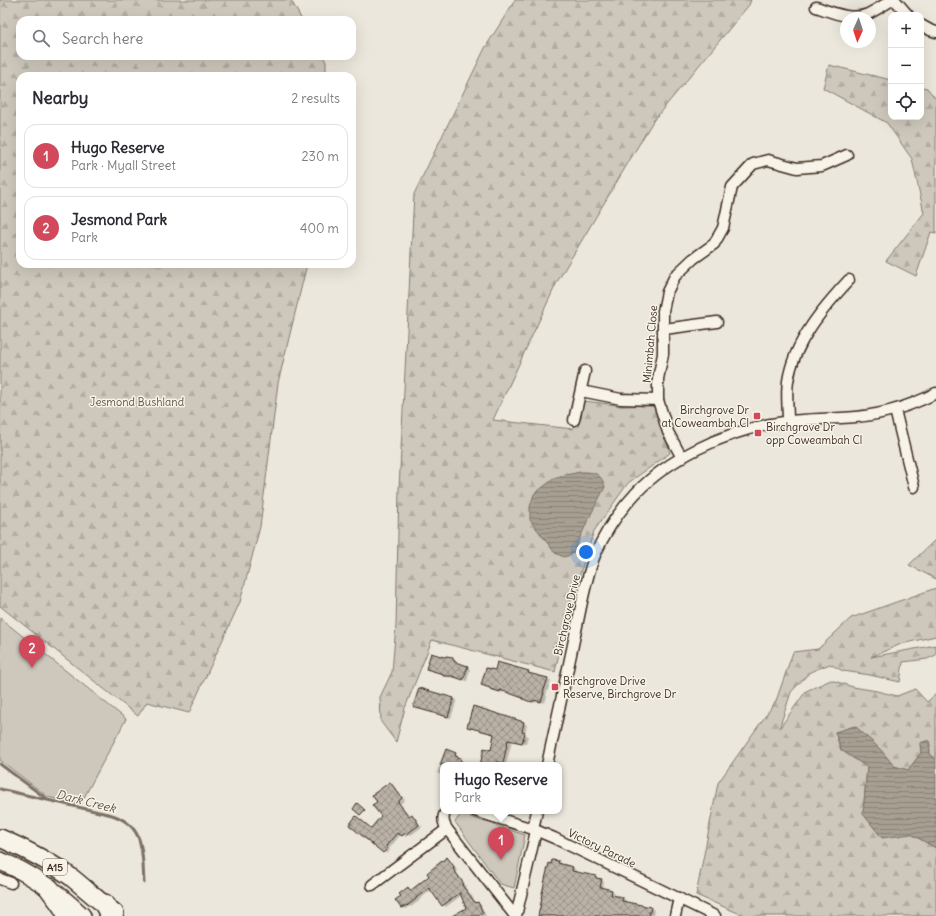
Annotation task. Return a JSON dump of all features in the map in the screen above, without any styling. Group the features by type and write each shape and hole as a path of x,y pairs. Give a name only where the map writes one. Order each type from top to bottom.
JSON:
{"highway":[{"name":"A15","path":"0,838 20,846 71,877 107,910 118,916"},
{"name":"A15","path":"0,861 20,870 50,888 82,916"},
{"path":"50,888 68,916"}],"street":[{"path":"816,7 844,16 855,16 866,15 894,0 905,12"},
{"path":"924,27 936,32"},
{"name":"Minimbah Close","path":"682,458 668,432 658,400 658,379 663,354 663,311 667,292 675,276 693,259 714,244 723,228 732,187 753,164 768,160 797,168 822,166 847,155"},
{"path":"788,420 788,382 791,367 798,347 831,300 849,280"},
{"path":"664,329 717,322"},
{"path":"574,420 585,371"},
{"path":"581,391 621,399 658,400"},
{"name":"Birchgrove Drive","path":"548,762 586,586 595,556 611,525 635,493 650,480 682,458 711,443 746,430 788,420 865,416 896,410 936,393"},
{"path":"896,410 914,487"},
{"path":"445,814 443,818 447,829 516,916"},
{"name":"Victory Parade","path":"484,814 554,838 715,916"},
{"path":"516,916 537,814"},
{"path":"372,885 447,829"},
{"path":"0,878 11,883"},
{"path":"676,916 679,898"}],"green space":[{"name":"Jesmond Bushland","path":"0,0 291,0 300,16 16,16 16,60 325,60 326,72 16,72 16,268 306,268 278,383 260,527 240,602 189,713 147,702 138,716 0,606"},
{"path":"515,0 751,0 749,5 653,121 557,282 493,420 573,429 584,401 624,406 656,405 670,453 628,483 594,531 569,607 555,672 432,640 405,708 396,742 381,722 380,697 392,672 396,625 399,489 414,194 485,48"},
{"path":"829,65 888,79 888,120 924,120 924,88 927,88 936,99 936,233 931,232 916,276 886,261 924,213 912,159 887,123 823,88"},
{"path":"936,539 936,579 909,565"},
{"path":"936,588 936,636 901,644 871,657 936,645 936,655 927,659 903,662 900,682 843,671 830,664 810,672 791,692 779,729 806,691 831,680 853,687 897,696 915,689 927,702 936,694 936,759 930,754 929,741 920,743 921,753 908,770 894,766 880,749 855,726 835,732 841,750 867,767 863,814 911,834 936,848 936,916 745,916 696,895 718,783 776,701 793,652 818,649 851,618"},
{"path":"0,618 126,719 80,805 48,797 0,760"},
{"path":"461,814 525,835 514,888 500,884 455,822"}],"shaded area":[{"path":"580,472 596,474 601,478 605,487 573,553 564,557 555,553 530,520 530,507 534,494 556,477"},
{"path":"855,726 880,749 894,766 908,770 921,753 920,743 929,740 930,754 936,759 936,848 911,834 882,838 863,814 867,767 841,750 835,732"}],"building":[{"path":"431,653 444,657 452,657 455,662 468,666 463,680 452,676 443,676 443,674 426,669"},
{"path":"497,662 529,671 528,673 548,678 541,702 534,700 533,702 528,701 500,690 500,692 481,685 486,668 495,670"},
{"path":"419,688 454,698 448,717 413,707"},
{"path":"473,706 524,722 522,732 525,733 522,743 508,740 503,762 481,762 484,748 491,750 494,734 467,727"},
{"path":"446,749 456,753 455,756 461,758 460,762 441,762"},
{"path":"390,782 402,798 398,802 409,816 412,814 419,825 402,836 397,833 386,846 388,848 383,853 349,825 356,816 371,828 381,816 372,805 377,802 372,795"},
{"path":"357,803 365,810 360,815 353,809"},
{"path":"447,857 455,868 453,869 464,884 462,885 475,903 478,902 483,913 478,916 452,916 466,908 460,893 442,906 429,888 407,906 401,908 395,900 401,896 399,894 408,887 410,891 429,876 427,873"},
{"path":"552,860 559,861 558,863 573,867 572,871 596,876 596,878 602,879 600,887 612,890 611,895 623,897 622,901 651,907 649,916 538,916 549,863 551,864"}],"waterway":[{"path":"0,764 47,799"},
{"name":"Dark Creek","path":"0,789 112,815 123,820 131,826 137,834 140,842 144,883"}],"place":[{"name":"Birchgrove Dr at Coweambah Cl","path":"757,416"},
{"name":"Birchgrove Dr opp Coweambah Cl","path":"758,433"},
{"name":"Jesmond Park","path":"32,668"},
{"name":"Birchgrove Drive Reserve, Birchgrove Dr","path":"555,687"},
{"name":"Hugo Reserve","path":"501,860"}]}
